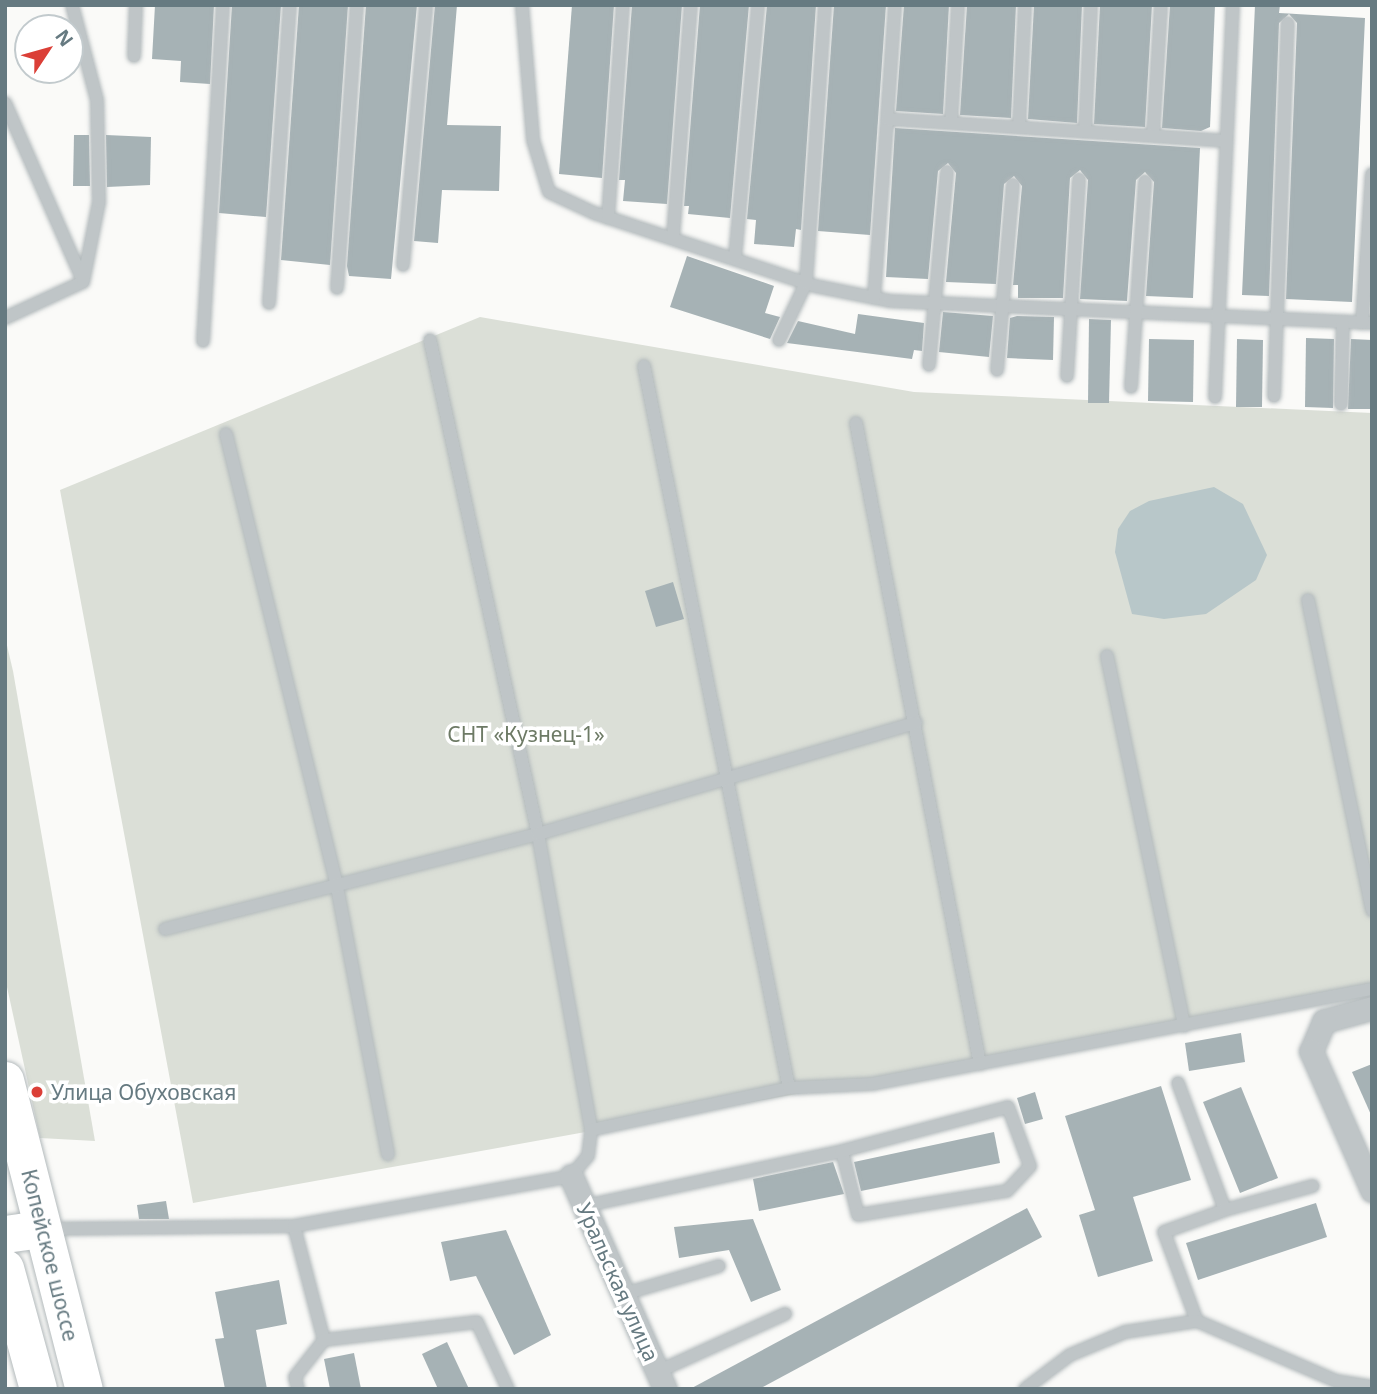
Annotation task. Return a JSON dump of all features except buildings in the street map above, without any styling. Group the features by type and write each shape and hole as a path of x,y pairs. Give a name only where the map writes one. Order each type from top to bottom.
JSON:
{"main road":[{"name":"Копейское шоссе","path":"5,1080 85,1389"},
{"path":"5,1234 42,1229"},
{"path":"5,1268 38,1389"}],"street":[{"path":"1372,1008 1324,1021 1311,1051 1372,1190"},
{"name":"Уральская улица","path":"571,1176 661,1380"}],"lane":[{"path":"72,5 97,100 99,202 83,282"},
{"path":"134,56 136,5"},
{"path":"203,341 223,5"},
{"path":"269,303 290,5"},
{"path":"337,288 357,5"},
{"path":"404,265 426,5"},
{"path":"522,5 533,140 549,192 608,218 673,237 806,283 874,298 1367,323 1372,174"},
{"path":"608,218 623,5"},
{"path":"673,237 691,5"},
{"path":"735,258 758,5"},
{"path":"779,340 806,283 825,5"},
{"path":"874,298 895,5"},
{"path":"951,123 958,5"},
{"path":"1019,127 1025,5"},
{"path":"1086,132 1091,5"},
{"path":"1153,136 1161,5"},
{"path":"1214,397 1233,5"},
{"path":"1274,396 1288,23"},
{"path":"5,103 83,282"},
{"path":"887,119 1226,141"},
{"path":"929,365 938,303 947,172"},
{"path":"1067,376 1079,179"},
{"path":"1130,387 1145,181"},
{"path":"997,370 1005,306 1013,186"},
{"path":"5,318 83,282"},
{"path":"1341,404 1343,322"},
{"path":"42,1229 294,1226 571,1176 588,1156 591,1130 538,834 430,340"},
{"path":"644,366 789,1088"},
{"path":"856,423 980,1064"},
{"path":"226,434 337,887 388,1154"},
{"path":"1308,600 1372,910"},
{"path":"1107,656 1184,1026"},
{"path":"166,929 538,834 916,723"},
{"path":"591,1130 789,1088 872,1084 1372,989"},
{"path":"1178,1083 1224,1210"},
{"path":"584,1206 842,1151 1008,1107 1030,1166 1007,1191 859,1215 842,1151"},
{"path":"1197,1321 1164,1232 1224,1210 1314,1186"},
{"path":"294,1226 324,1340"},
{"path":"624,1294 719,1266"},
{"path":"661,1380 785,1314"},
{"path":"1025,1389 1070,1355 1125,1332 1197,1321 1336,1381 1372,1387"},
{"path":"298,1389 295,1377 324,1340 477,1322 508,1389"}],"green space":[{"name":"СНТ «Кузнец-1»","path":"480,317 914,392 1372,413 1372,990 193,1203 60,490"},
{"path":"5,637 95,1141 40,1138 5,978"}],"shaded area":[{"path":"1214,487 1243,504 1267,555 1256,580 1206,614 1164,619 1132,614 1115,552 1118,529 1130,511 1149,501"}],"place":[{"name":"Улица Обуховская","path":"37,1092"}]}
